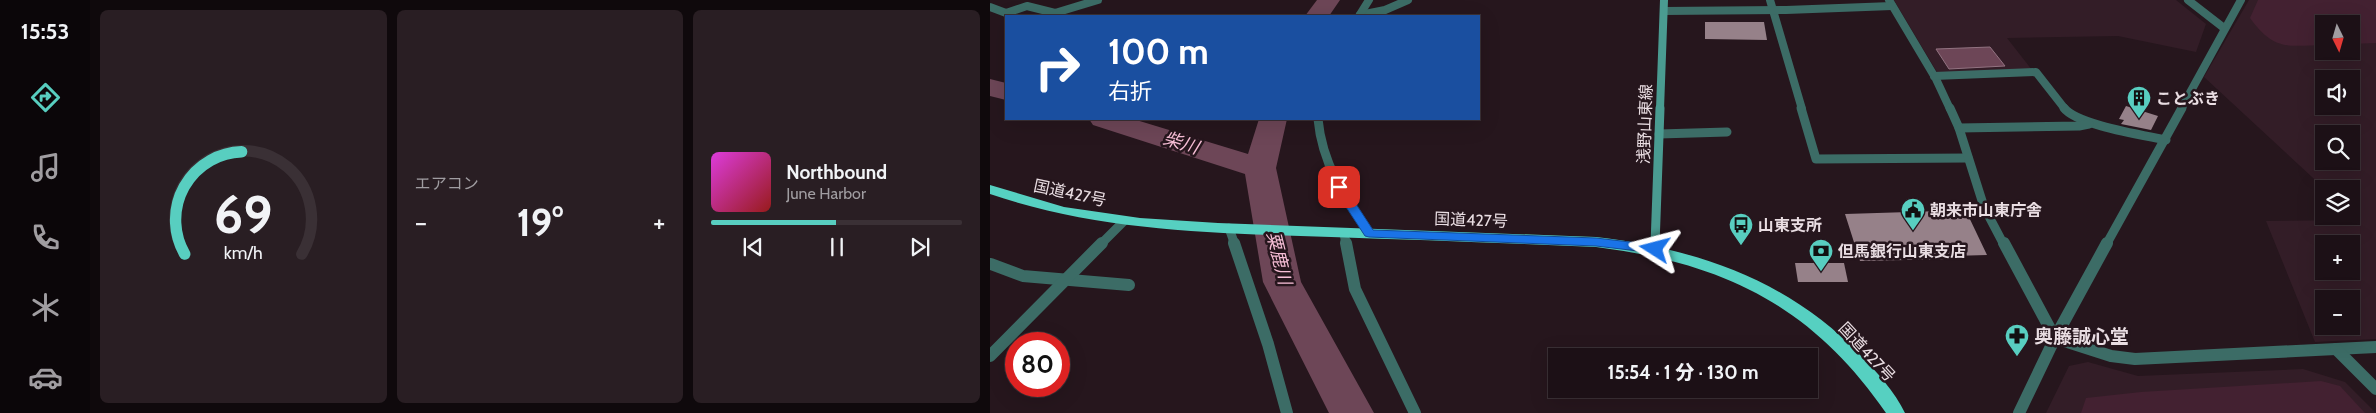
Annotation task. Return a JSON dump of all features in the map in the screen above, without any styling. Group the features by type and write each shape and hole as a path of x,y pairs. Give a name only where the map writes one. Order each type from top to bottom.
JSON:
{"highway":[{"name":"国道427号","path":"990,189 1044,208 1124,221 1233,228 1596,242 1655,249 1688,257 1730,273 1773,294 1815,323 1854,359 1889,401 1896,413"}],"main road":[{"name":"浅野山東線","path":"1655,249 1664,0"}],"street":[{"path":"990,7 1006,12 1027,6 1055,13 1098,0"},
{"path":"1360,15 1369,0"},
{"path":"1360,15 1385,10 1408,0"},
{"path":"1770,0 1816,159 1968,158"},
{"path":"2188,0 2224,28"},
{"path":"2019,413 2055,338 2166,140 2224,28 2241,0"},
{"path":"1664,11 1773,10 1890,3 1934,76 1959,128 1984,207 2055,338 2112,356 2135,359 2376,347"},
{"path":"1934,76 2036,72 2068,112 2082,120 2166,140"},
{"path":"1318,120 1319,141 1326,164 1369,233"},
{"path":"1959,128 2080,126 2092,123"},
{"path":"1659,134 1727,132"},
{"path":"990,356 1124,221"},
{"path":"1233,228 1287,413"},
{"path":"1338,232 1355,289 1415,413"},
{"path":"991,264 1023,276 1130,285"},
{"path":"2336,349 2376,389"}],"shaded area":[{"path":"1894,0 2176,0 2206,24 2196,52 2118,36 2007,38 2032,70 1945,75 1937,72"},
{"path":"2249,0 2376,0 2376,339 2315,342 2266,221 2315,220 2315,225 2360,225 2360,180 2315,180 2204,77"},
{"path":"2258,0 2376,0 2376,43 2360,44 2360,15 2315,15 2315,45 2300,46 2291,46 2274,41 2266,36 2250,18"},
{"path":"1990,47 2005,66 1949,69 1936,49"},
{"path":"2088,362 2138,376 2303,369 2345,382 2376,413 2046,413 2069,366"},
{"path":"2321,381 2340,386 2365,413 2081,413 2086,398 2141,392"}],"building":[{"path":"1705,22 1764,22 1767,40 1705,39"},
{"name":"ことぶき","path":"2126,106 2158,116 2151,130 2121,124 2124,120 2119,119"},
{"name":"朝来市山東庁舎","path":"1941,211 1942,214 1967,213 1987,255 1952,256 1953,259 1860,261 1845,214"},
{"name":"但馬銀行山東支店","path":"1795,263 1844,263 1848,282 1798,282"}],"waterway":[{"name":"粟鹿川","path":"1318,15 1329,0"},
{"name":"柴川","path":"990,87 1005,92"},
{"name":"柴川","path":"1106,120 1260,168"},
{"name":"粟鹿川","path":"1260,168 1273,120"},
{"name":"粟鹿川","path":"1260,168 1282,282 1352,413"}],"place":[{"name":"ことぶき","path":"2139,119"},
{"name":"朝来市山東庁舎","path":"1913,231"},
{"name":"山東支所","path":"1741,246"},
{"name":"但馬銀行山東支店","path":"1821,272"},
{"name":"奥藤誠心堂","path":"2017,357"}],"route":[{"path":"1339,187 1369,233 1596,242 1643,246 1655,249"}]}
